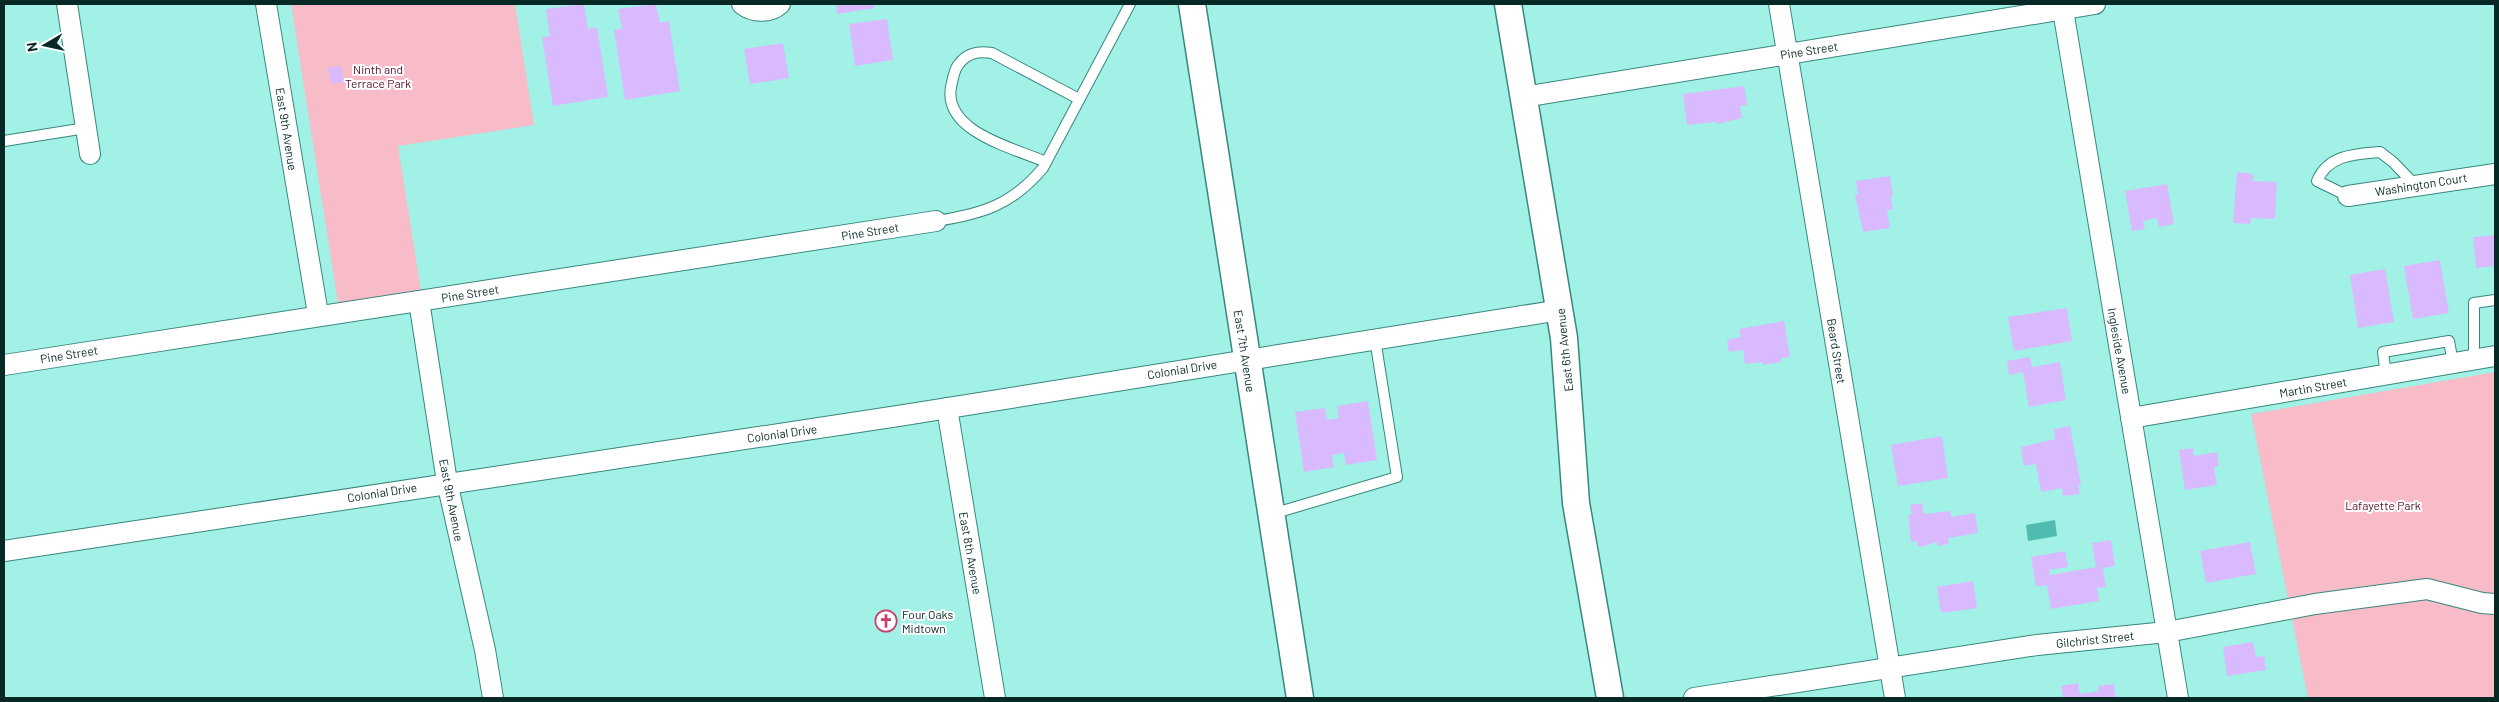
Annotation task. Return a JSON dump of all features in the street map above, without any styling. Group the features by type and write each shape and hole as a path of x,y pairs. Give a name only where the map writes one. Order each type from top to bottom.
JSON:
{"street":[{"path":"67,4 90,154"},
{"name":"East 9th Avenue","path":"266,4 318,314"},
{"path":"742,4 755,10 768,10 780,4"},
{"name":"East 7th Avenue","path":"1192,4 1300,698"},
{"name":"East 6th Avenue","path":"1508,4 1560,310 1576,503 1610,698"},
{"name":"Beard Street","path":"1779,4 1895,698"},
{"name":"Pine Street","path":"1524,97 1788,54 2062,6 2094,4"},
{"name":"Ingleside Avenue","path":"2062,6 2178,698"},
{"name":"Washington Court","path":"2348,196 2495,174"},
{"name":"Pine Street","path":"4,365 318,314 419,301 936,221"},
{"name":"East 9th Avenue","path":"419,301 447,482 486,650 493,698"},
{"name":"Colonial Drive","path":"4,551 447,482 947,408 1560,310"},
{"name":"Martin Street","path":"2131,418 2495,356"},
{"name":"East 8th Avenue","path":"947,408 995,698"},
{"name":"Gilchrist Street","path":"1694,698 2037,645 2167,632 2315,604 2427,589 2482,603 2495,604"}],"lane":[{"path":"936,221 968,216 998,206 1027,187 1046,162 1130,4"},
{"path":"1046,162 964,125 954,112 949,96 954,72 964,57 979,51 992,54 1079,99"},
{"path":"4,141 86,128"},
{"path":"2348,196 2317,181 2325,166 2350,155 2380,152 2393,162 2414,185"},
{"path":"2474,360 2474,304 2495,300"},
{"path":"1270,514 1396,477 1375,339"}],"green space":[{"name":"Ninth and Terrace Park","path":"291,4 515,4 534,125 398,146 421,291 338,303"},
{"name":"Lafayette Park","path":"2495,372 2495,698 2308,698 2251,414"}],"water":[{"path":"2055,520 2057,536 2028,541 2026,525"}],"building":[{"path":"584,4 588,29 597,27 608,97 553,106 542,37 550,36 546,9"},
{"path":"656,4 660,23 669,21 680,91 625,100 614,30 622,29 618,9"},
{"path":"836,4 874,4 875,8 837,14"},
{"path":"887,19 893,60 855,66 849,24"},
{"path":"783,43 789,78 750,84 744,49"},
{"path":"341,66 344,82 331,84 328,68"},
{"path":"1744,86 1747,105 1740,106 1742,118 1717,124 1716,122 1687,125 1683,94"},
{"path":"2237,172 2253,174 2253,181 2277,182 2275,219 2251,218 2250,224 2233,223"},
{"path":"1890,176 1893,209 1887,210 1890,228 1863,232 1855,194 1858,194 1856,181"},
{"path":"2167,184 2174,224 2159,227 2157,218 2143,221 2145,229 2132,231 2125,191"},
{"path":"2495,235 2495,266 2476,268 2473,237"},
{"path":"2440,260 2449,313 2413,319 2404,266"},
{"path":"2385,269 2394,322 2358,328 2350,275"},
{"path":"2067,308 2072,341 2014,351 2008,317"},
{"path":"1784,321 1790,357 1781,358 1781,362 1762,365 1762,362 1745,364 1743,350 1729,352 1727,340 1741,337 1739,329"},
{"path":"2030,357 2032,367 2060,362 2066,400 2029,407 2023,372 2009,375 2007,361"},
{"path":"1368,401 1377,460 1346,465 1344,453 1332,455 1334,467 1304,472 1295,412 1325,408 1327,420 1339,418 1337,406"},
{"path":"2070,426 2081,485 2078,486 2080,494 2063,496 2062,488 2041,492 2036,464 2024,466 2021,447 2055,439 2054,429"},
{"path":"1942,436 1948,478 1898,486 1891,445"},
{"path":"2193,448 2194,456 2217,452 2219,466 2214,467 2217,485 2185,490 2179,450"},
{"path":"1922,503 1924,514 1950,511 1951,517 1975,513 1978,533 1948,538 1949,544 1938,546 1937,542 1921,547 1917,545 1917,541 1911,542 1908,515 1912,515 1910,505"},
{"path":"2111,540 2115,566 2103,568 2106,587 2097,588 2099,601 2051,609 2047,585 2036,587 2031,557 2065,551 2068,567 2049,570 2050,575 2096,567 2092,543"},
{"path":"2250,542 2256,574 2206,583 2200,551"},
{"path":"1973,581 1977,608 1941,613 1937,587"},
{"path":"2253,642 2256,657 2264,656 2266,670 2227,676 2223,647"},
{"path":"2078,683 2080,694 2099,691 2098,686 2114,684 2116,698 2063,698 2061,686"}],"place":[{"name":"Four Oaks Midtown","path":"886,621"}]}
